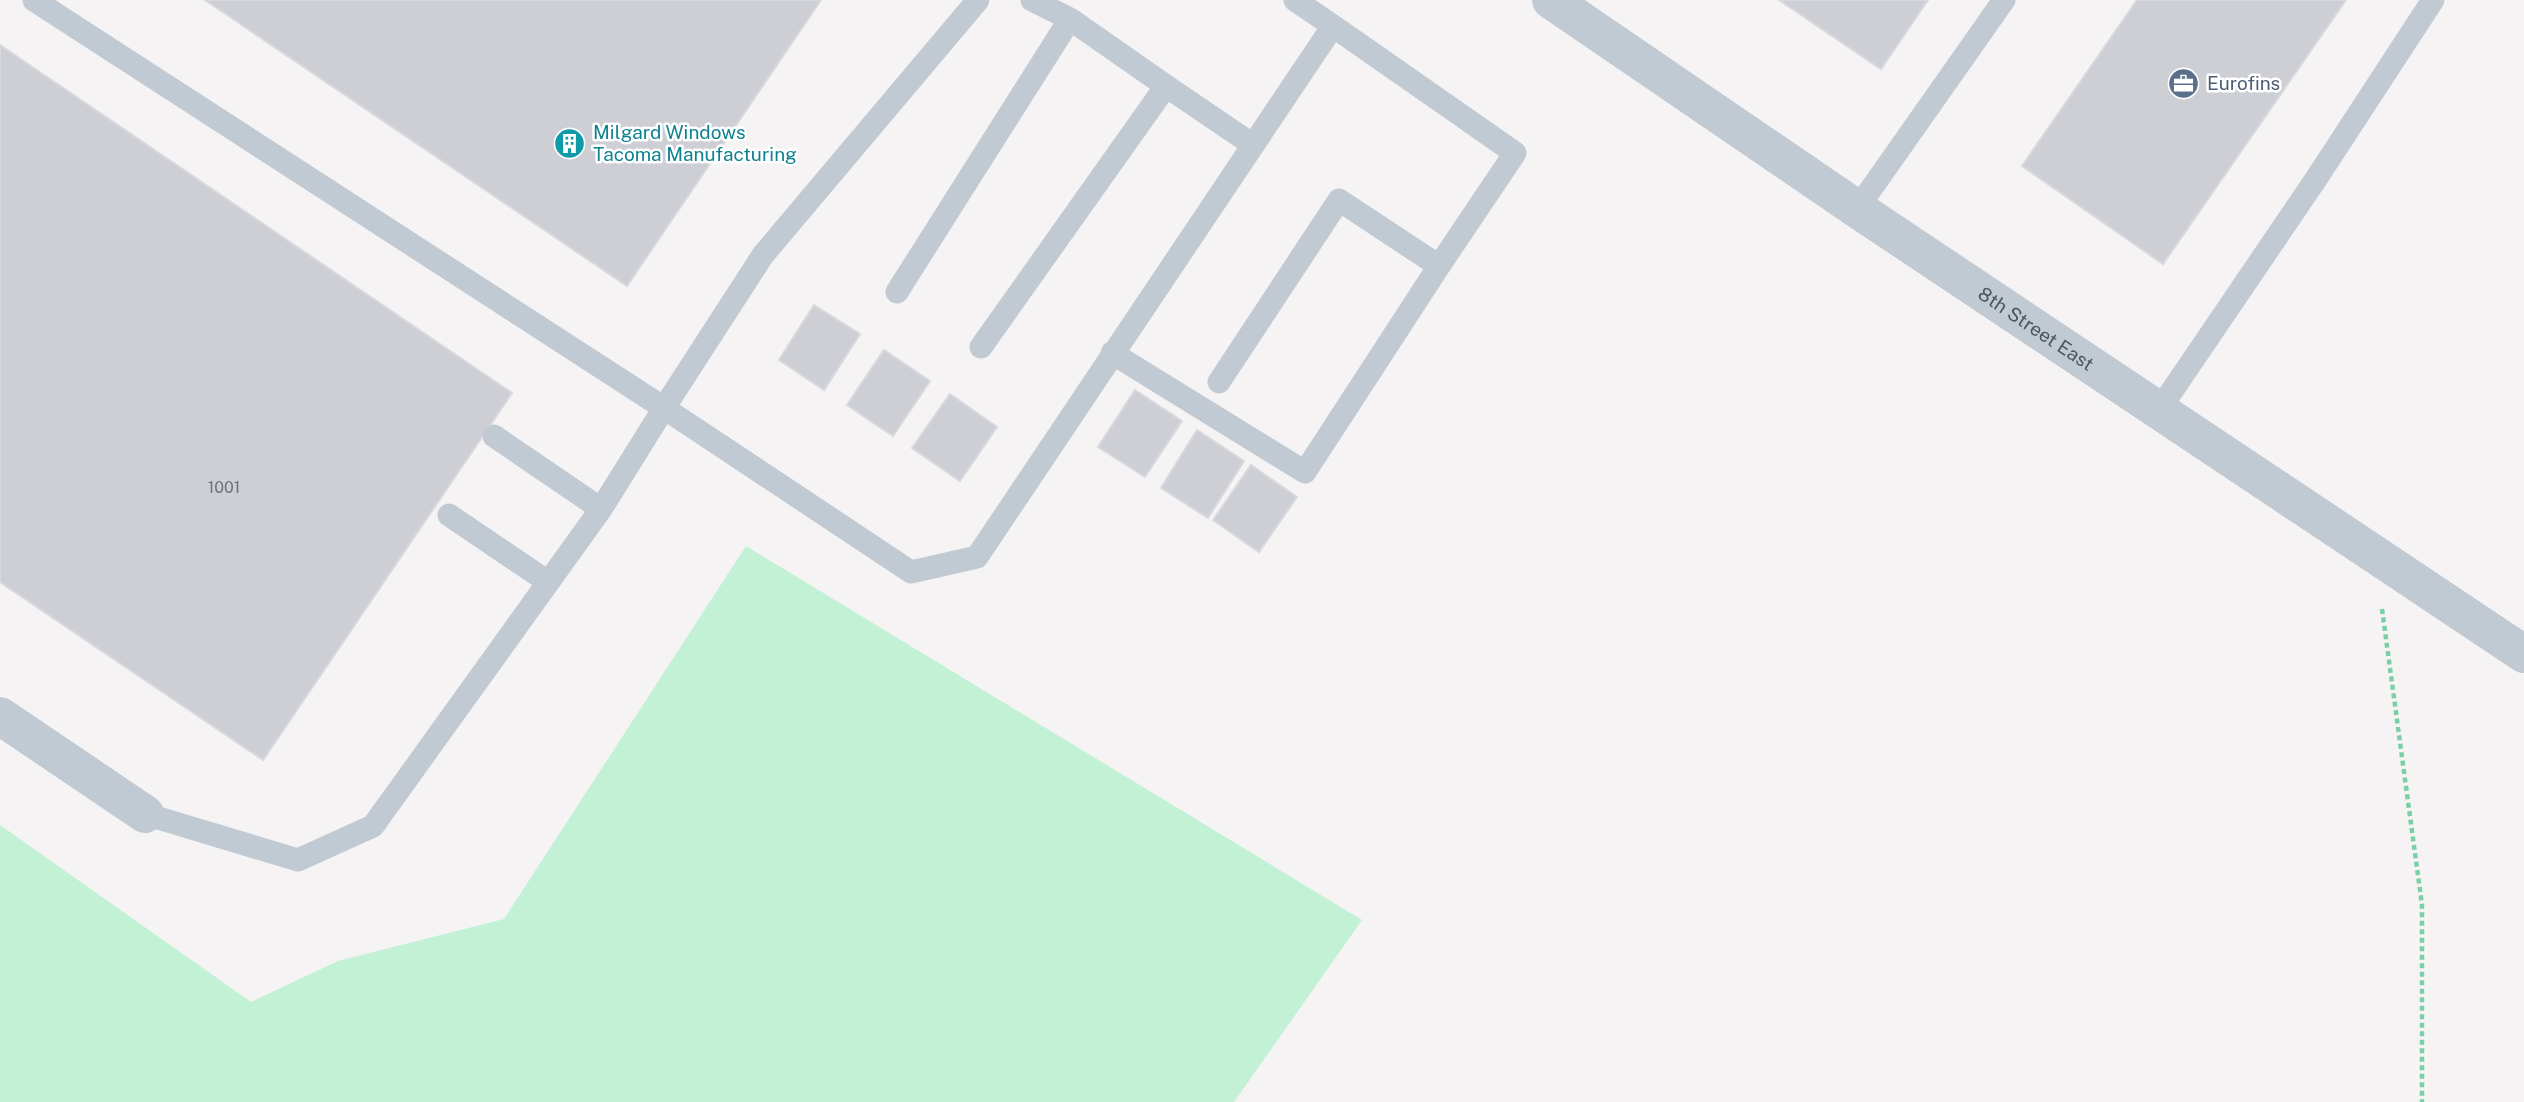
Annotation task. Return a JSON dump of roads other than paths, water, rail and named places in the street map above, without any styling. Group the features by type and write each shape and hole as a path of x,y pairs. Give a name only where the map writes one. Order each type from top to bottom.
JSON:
{"street":[{"name":"8th Street East","path":"1551,0 1857,209 2524,654"},
{"path":"0,716 145,814"}],"lane":[{"path":"34,0 664,408 911,572 978,557 1333,26"},
{"path":"145,814 298,860 373,826 601,509 763,255 978,0"},
{"path":"1032,0 1070,19 1253,145"},
{"path":"1112,353 1305,472 1516,153 1295,0"},
{"path":"1857,209 2004,0"},
{"path":"2159,410 2316,179 2433,0"},
{"path":"897,292 1070,19"},
{"path":"982,347 1166,86"},
{"path":"1219,382 1339,200 1439,266"},
{"path":"494,436 601,509"},
{"path":"449,515 548,582"}],"place":[{"name":"Eurofins","path":"2184,83"},
{"name":"Milgard Windows Tacoma Manufacturing","path":"570,143"}]}
